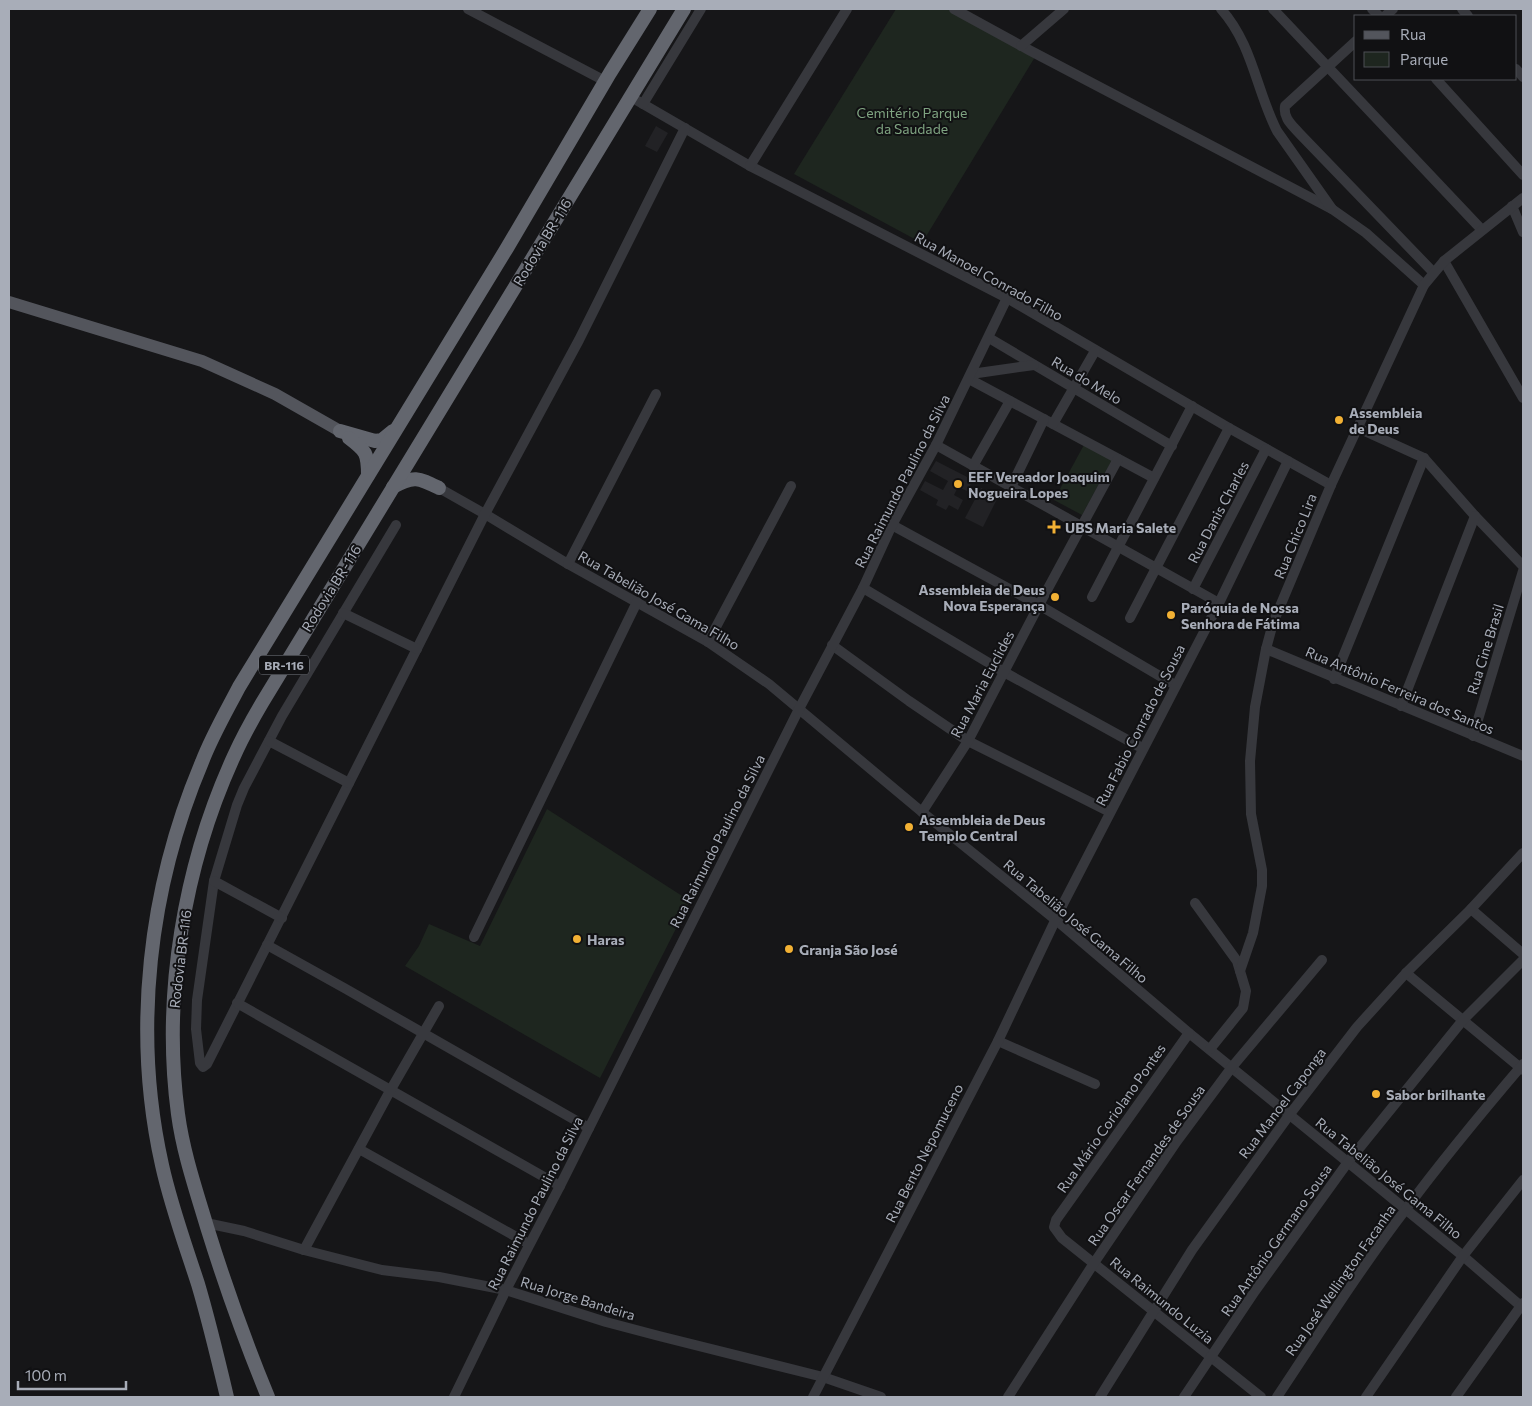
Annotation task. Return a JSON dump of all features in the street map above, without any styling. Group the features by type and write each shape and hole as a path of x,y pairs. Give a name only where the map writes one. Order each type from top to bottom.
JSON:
{"highway":[{"path":"608,77 622,42 640,9"},
{"name":"Rodovia BR-116","path":"227,1397 198,1284 169,1195 156,1133 150,1073 148,1003 158,904 170,853 186,800 201,762 218,727 260,651 507,248 650,9"},
{"name":"Rodovia BR-116","path":"268,1397 227,1291 191,1171 178,1114 173,1034 176,971 189,888 210,818 242,740 282,668 684,9"},
{"path":"340,431 375,441 382,440 398,427"},
{"path":"340,431 364,449 368,456 368,475"},
{"path":"418,446 418,461 423,472 439,488"},
{"path":"393,488 406,480 416,478 439,488"}],"main road":[{"path":"9,302 202,361 275,394 340,431"}],"street":[{"path":"468,9 608,77"},
{"path":"643,104 701,9"},
{"path":"750,166 846,9"},
{"path":"954,9 1332,209 1366,233 1424,285"},
{"path":"1021,46 1064,9"},
{"path":"1221,9 1233,25 1249,54 1270,118 1277,131 1332,209"},
{"path":"1273,9 1482,230"},
{"path":"1354,43 1327,65 1285,106 1285,114 1289,122 1299,133 1434,272"},
{"path":"1437,80 1523,175"},
{"name":"Rua Manoel Conrado Filho","path":"631,97 750,166 1007,298 1095,351 1331,485"},
{"path":"396,525 269,741 237,805 214,881 197,1000 196,1029 200,1063 203,1067 207,1064 282,918 485,514 579,340 684,128"},
{"name":"Rua Chico Lira","path":"1240,971 1258,916 1262,886 1262,870 1251,814 1250,761 1255,707 1273,623 1331,485 1424,285 1444,261 1523,198"},
{"path":"1512,206 1523,232"},
{"path":"1444,261 1523,398"},
{"name":"Rua Raimundo Paulino da Silva","path":"454,1397 529,1244 560,1186 799,709 863,588 892,525 936,445 1007,298"},
{"name":"Rua do Melo","path":"988,338 1172,446"},
{"path":"1010,487 1095,351"},
{"path":"970,376 1034,365"},
{"path":"970,376 1049,422 1154,478"},
{"path":"568,564 656,394"},
{"path":"973,466 1010,400"},
{"path":"1092,597 1192,406"},
{"path":"1130,618 1229,428"},
{"path":"1358,428 1424,458 1475,516 1523,566"},
{"path":"936,445 1219,603"},
{"name":"Rua Danis Charles","path":"1193,589 1266,449"},
{"path":"1334,678 1424,458"},
{"name":"Rua Maria Euclides","path":"922,812 968,741 1118,459"},
{"name":"Rua Fabio Conrado de Sousa","path":"1056,920 1142,748 1219,603 1288,461"},
{"path":"708,642 791,486"},
{"name":"Rua Tabelião José Gama Filho","path":"439,488 568,564 708,642 739,662 1056,920 1189,1033 1522,1306"},
{"path":"1401,706 1475,516"},
{"path":"892,525 1039,605 1175,685"},
{"name":"Rua Cine Brasil","path":"1473,736 1523,571"},
{"path":"863,588 1004,672 1142,748"},
{"path":"474,937 636,602"},
{"path":"343,613 417,649"},
{"path":"832,645 968,741 1110,812"},
{"name":"Rua Antônio Ferreira dos Santos","path":"1266,649 1523,756"},
{"path":"269,741 349,783"},
{"name":"Rua Manoel Caponga","path":"1100,1397 1196,1244 1290,1114 1357,1027 1406,973 1471,909 1523,853"},
{"path":"214,881 282,918"},
{"path":"1195,903 1237,961 1246,991 1243,1008 1210,1049"},
{"path":"1471,909 1523,954"},
{"name":"Rua Bento Nepomuceno","path":"813,1397 998,1041 1056,920"},
{"path":"267,945 346,988 589,1128"},
{"name":"Rua Oscar Fernandes de Sousa","path":"1008,1397 1145,1186 1232,1067 1322,960"},
{"name":"Rua Antônio Germano Sousa","path":"1184,1397 1210,1356 1348,1162 1463,1020 1523,960"},
{"path":"1406,973 1522,1067"},
{"path":"237,1003 560,1186"},
{"path":"304,1250 390,1091 439,1006"},
{"name":"Rua Mário Coriolano Pontes","path":"1056,1220 1189,1033"},
{"path":"998,1041 1095,1084"},
{"name":"Rua José Wellington Facanha","path":"1277,1397 1339,1303 1405,1210 1467,1131 1522,1067"},
{"path":"359,1149 529,1244"},
{"path":"1366,1397 1463,1256 1523,1180"},
{"name":"Rua Raimundo Luzia","path":"1056,1220 1054,1227 1058,1234 1261,1397"},
{"name":"Rua Jorge Bandeira","path":"206,1223 244,1231 304,1250 382,1270 439,1277 506,1290 606,1322 824,1377 881,1397"},
{"path":"1456,1397 1522,1306"}],"shaded area":[{"path":"656,126 668,133 657,152 645,146"},
{"name":"EEF Vereador Joaquim Nogueira Lopes","path":"936,461 973,480 967,491 958,487 954,495 963,500 958,510 949,505 946,510 936,505 938,500 920,490 925,481 943,490 948,481 930,471"},
{"name":"EEF Vereador Joaquim Nogueira Lopes","path":"981,488 998,497 983,527 965,518"}],"green space":[{"name":"Cemitério Parque da Saudade","path":"896,9 948,9 1035,57 922,243 794,174"},
{"path":"1085,443 1113,458 1082,515 1054,500"},
{"name":"Haras","path":"547,809 690,901 600,1078 405,966 419,946 429,924 480,946"}],"place":[{"name":"Assembleia de Deus","path":"1339,420"},
{"name":"EEF Vereador Joaquim Nogueira Lopes","path":"958,484"},
{"name":"UBS Maria Salete","path":"1054,527"},
{"name":"Assembleia de Deus Nova Esperança","path":"1055,597"},
{"name":"Paróquia de Nossa Senhora de Fátima","path":"1171,615"},
{"name":"Assembleia de Deus Templo Central","path":"909,827"},
{"name":"Haras","path":"577,939"},
{"name":"Granja São José","path":"789,949"},
{"name":"Sabor brilhante","path":"1376,1094"}]}
